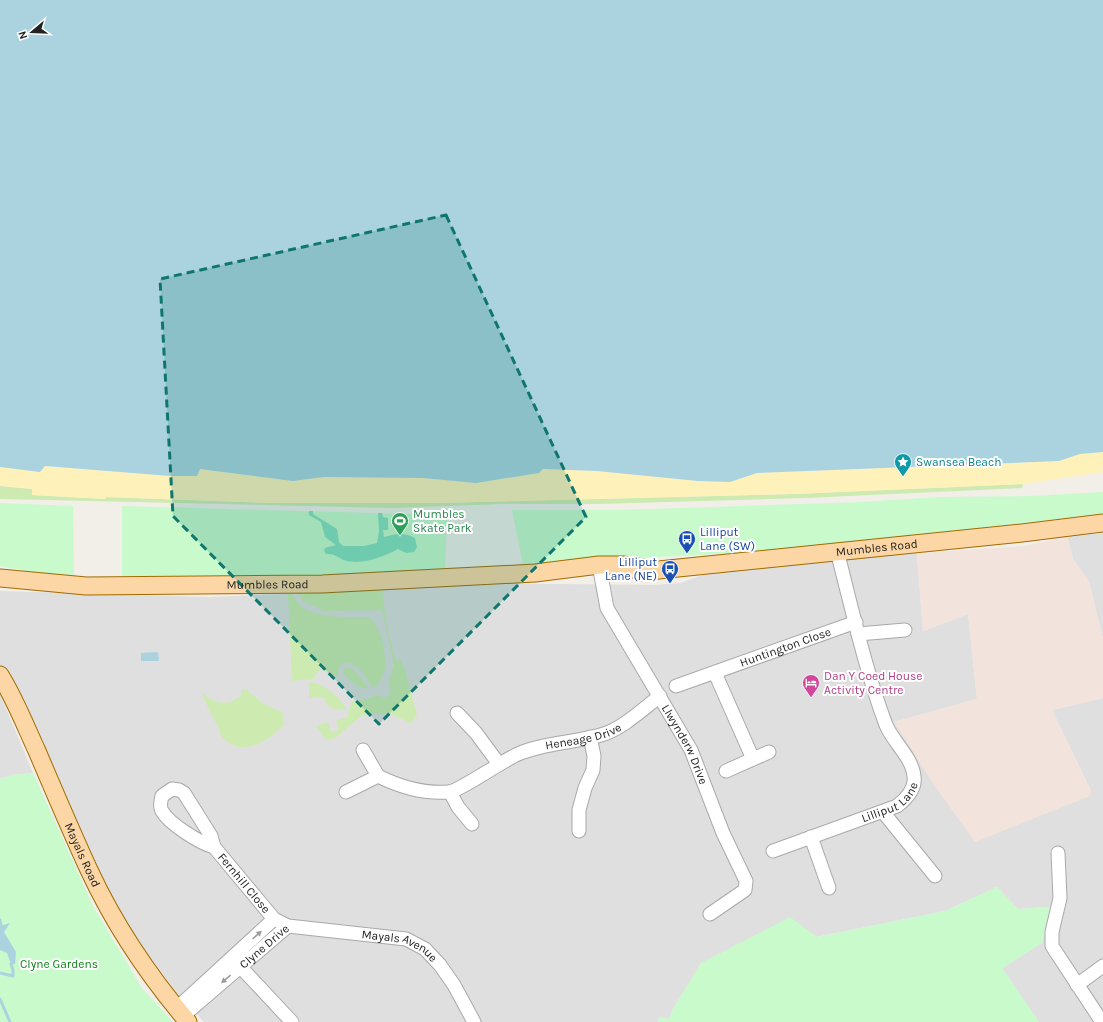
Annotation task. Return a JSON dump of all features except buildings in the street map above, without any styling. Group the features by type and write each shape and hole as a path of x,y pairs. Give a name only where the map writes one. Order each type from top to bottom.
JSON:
{"main road":[{"name":"Mumbles Road","path":"0,578 86,586 322,584 600,570 623,575 650,569 1014,534 1103,523"},
{"name":"Mayals Road","path":"0,675 17,706 90,871 109,909 129,945 159,988 183,1015"}],"street":[{"name":"Lilliput Lane","path":"773,851 897,806 908,797 915,777 912,767 887,727 857,628 837,551"},
{"name":"Llwynderw Drive","path":"600,570 607,608 691,750 723,833 746,881 745,890 710,914"},
{"name":"Huntington Close","path":"676,686 857,628 905,630"},
{"path":"715,673 753,759"},
{"name":"Heneage Drive","path":"450,792 518,754 539,747 604,734 615,729 660,696"},
{"path":"457,713 476,733 499,764"},
{"path":"579,831 579,810 585,788 593,770 594,756 590,737"},
{"path":"363,750 378,776 396,785 415,790 450,792 458,807 472,824"},
{"path":"726,771 769,752"},
{"path":"346,792 378,776"},
{"name":"Fernhill Close","path":"214,847 203,844 168,818 162,811 160,804 162,796 167,791 172,789 179,790 184,793 211,836 214,847 274,919"},
{"path":"882,812 935,876"},
{"path":"811,837 829,888"},
{"path":"1058,853 1060,898 1052,932 1052,946 1102,1022"},
{"name":"Clyne Drive","path":"183,1015 236,962 274,919 288,926 236,962"},
{"name":"Mayals Avenue","path":"288,926 406,939 425,949 440,965 454,985 474,1022"},
{"path":"236,962 292,1022"},
{"path":"1077,985 1103,966"}],"highlighted area":[{"path":"446,215 586,517 379,724 173,516 160,279"}],"shaded area":[{"path":"1103,533 1103,639 1089,582 1073,559 1067,536"},
{"path":"1067,536 1073,559 1089,582 1103,639 1103,698 1052,710 1091,791 1090,796 975,842 934,785 894,722 977,699 968,614 923,631 917,553 1025,546"},
{"path":"917,553 923,631 968,614 977,699 894,722 1091,791 1052,710 1103,698 1103,1022 1039,1022 1002,968 1042,943 1050,907 1018,909 997,887 945,911 816,937 701,963 673,1009 669,1019 659,1017 658,1022 204,1022 179,995 114,910 15,692 0,666 0,591 209,597 382,590 452,583 655,585 680,583 715,571 777,561"},
{"path":"0,694 33,773 12,775 0,779"}],"green space":[{"path":"1023,484 1022,488 805,498 599,504 502,504 393,508 0,499 0,486 33,489 32,495 105,499 106,497 271,503 439,503 795,494"},
{"path":"1103,492 1103,513 1025,523 773,551 523,564 512,510 618,510 861,502 939,497 1030,496"},
{"path":"0,503 73,506 74,575 44,574 0,566"},
{"path":"122,506 447,515 445,574 122,576"},
{"name":"Mumbles Skate Park","path":"309,511 313,511 313,514 337,529 339,542 343,546 364,546 377,543 379,531 378,513 382,513 383,517 388,518 388,530 383,530 384,537 396,534 407,535 415,538 417,547 414,552 406,553 398,549 386,555 360,562 347,561 332,554 326,554 324,551 325,548 336,545 325,537 321,522 309,515"},
{"path":"382,590 387,629 396,661 401,659 404,667 417,715 411,723 388,713 362,715 334,739 326,740 316,726 328,722 331,732 339,730 336,721 347,717 352,701 363,700 378,695 384,698 389,696 391,689 388,683 394,665 382,610 325,611 303,601 299,594"},
{"path":"288,594 293,594 297,602 305,609 315,613 337,617 368,617 373,621 380,634 385,659 384,673 377,685 373,688 360,669 349,662 340,665 337,677 321,668 313,679 292,681"},
{"path":"347,668 352,668 369,688 362,688 350,680 343,671"},
{"path":"309,682 326,688 336,696 347,710 332,708 327,704 324,697 309,698"},
{"path":"241,690 247,690 261,702 283,713 284,725 278,731 263,742 246,747 238,747 222,737 201,692 214,701 226,703 241,696"},
{"name":"Clyne Gardens","path":"33,773 94,908 142,988 173,1022 0,1022 0,779 12,775"},
{"path":"997,887 1018,909 1050,907 1042,943 1002,968 1039,1022 658,1022 659,1017 669,1019 673,1009 701,963 790,917 817,937 945,911"}],"sand":[{"name":"Swansea Beach","path":"1103,452 1103,472 1023,484 795,494 439,503 271,503 106,497 105,499 32,495 32,489 0,486 0,467 40,472 45,466 170,476 196,476 200,469 293,481 324,477 423,478 476,483 539,473 543,469 597,471 698,481 730,482 756,473 1059,461 1080,454"}],"water":[{"path":"0,0 1103,0 1103,452 1080,454 1059,461 757,473 730,482 698,481 597,471 543,469 539,473 476,483 423,478 324,477 293,481 200,469 197,476 170,476 45,466 40,472 0,467"},
{"path":"158,652 159,661 141,661 141,653"},
{"path":"10,923 4,932 16,952 15,964 11,964 7,953 0,950 0,926"}],"waterway":[{"path":"0,920 1,926"},
{"path":"0,973 13,976 11,964"},
{"path":"0,999 10,1022"}],"place":[{"name":"Swansea Beach","path":"903,477"},
{"name":"Mumbles Skate Park","path":"400,536"},
{"name":"Lilliput Lane (SW)","path":"687,554"},
{"name":"Lilliput Lane (NE)","path":"670,584"},
{"name":"Dan Y Coed House Activity Centre","path":"811,698"}]}
